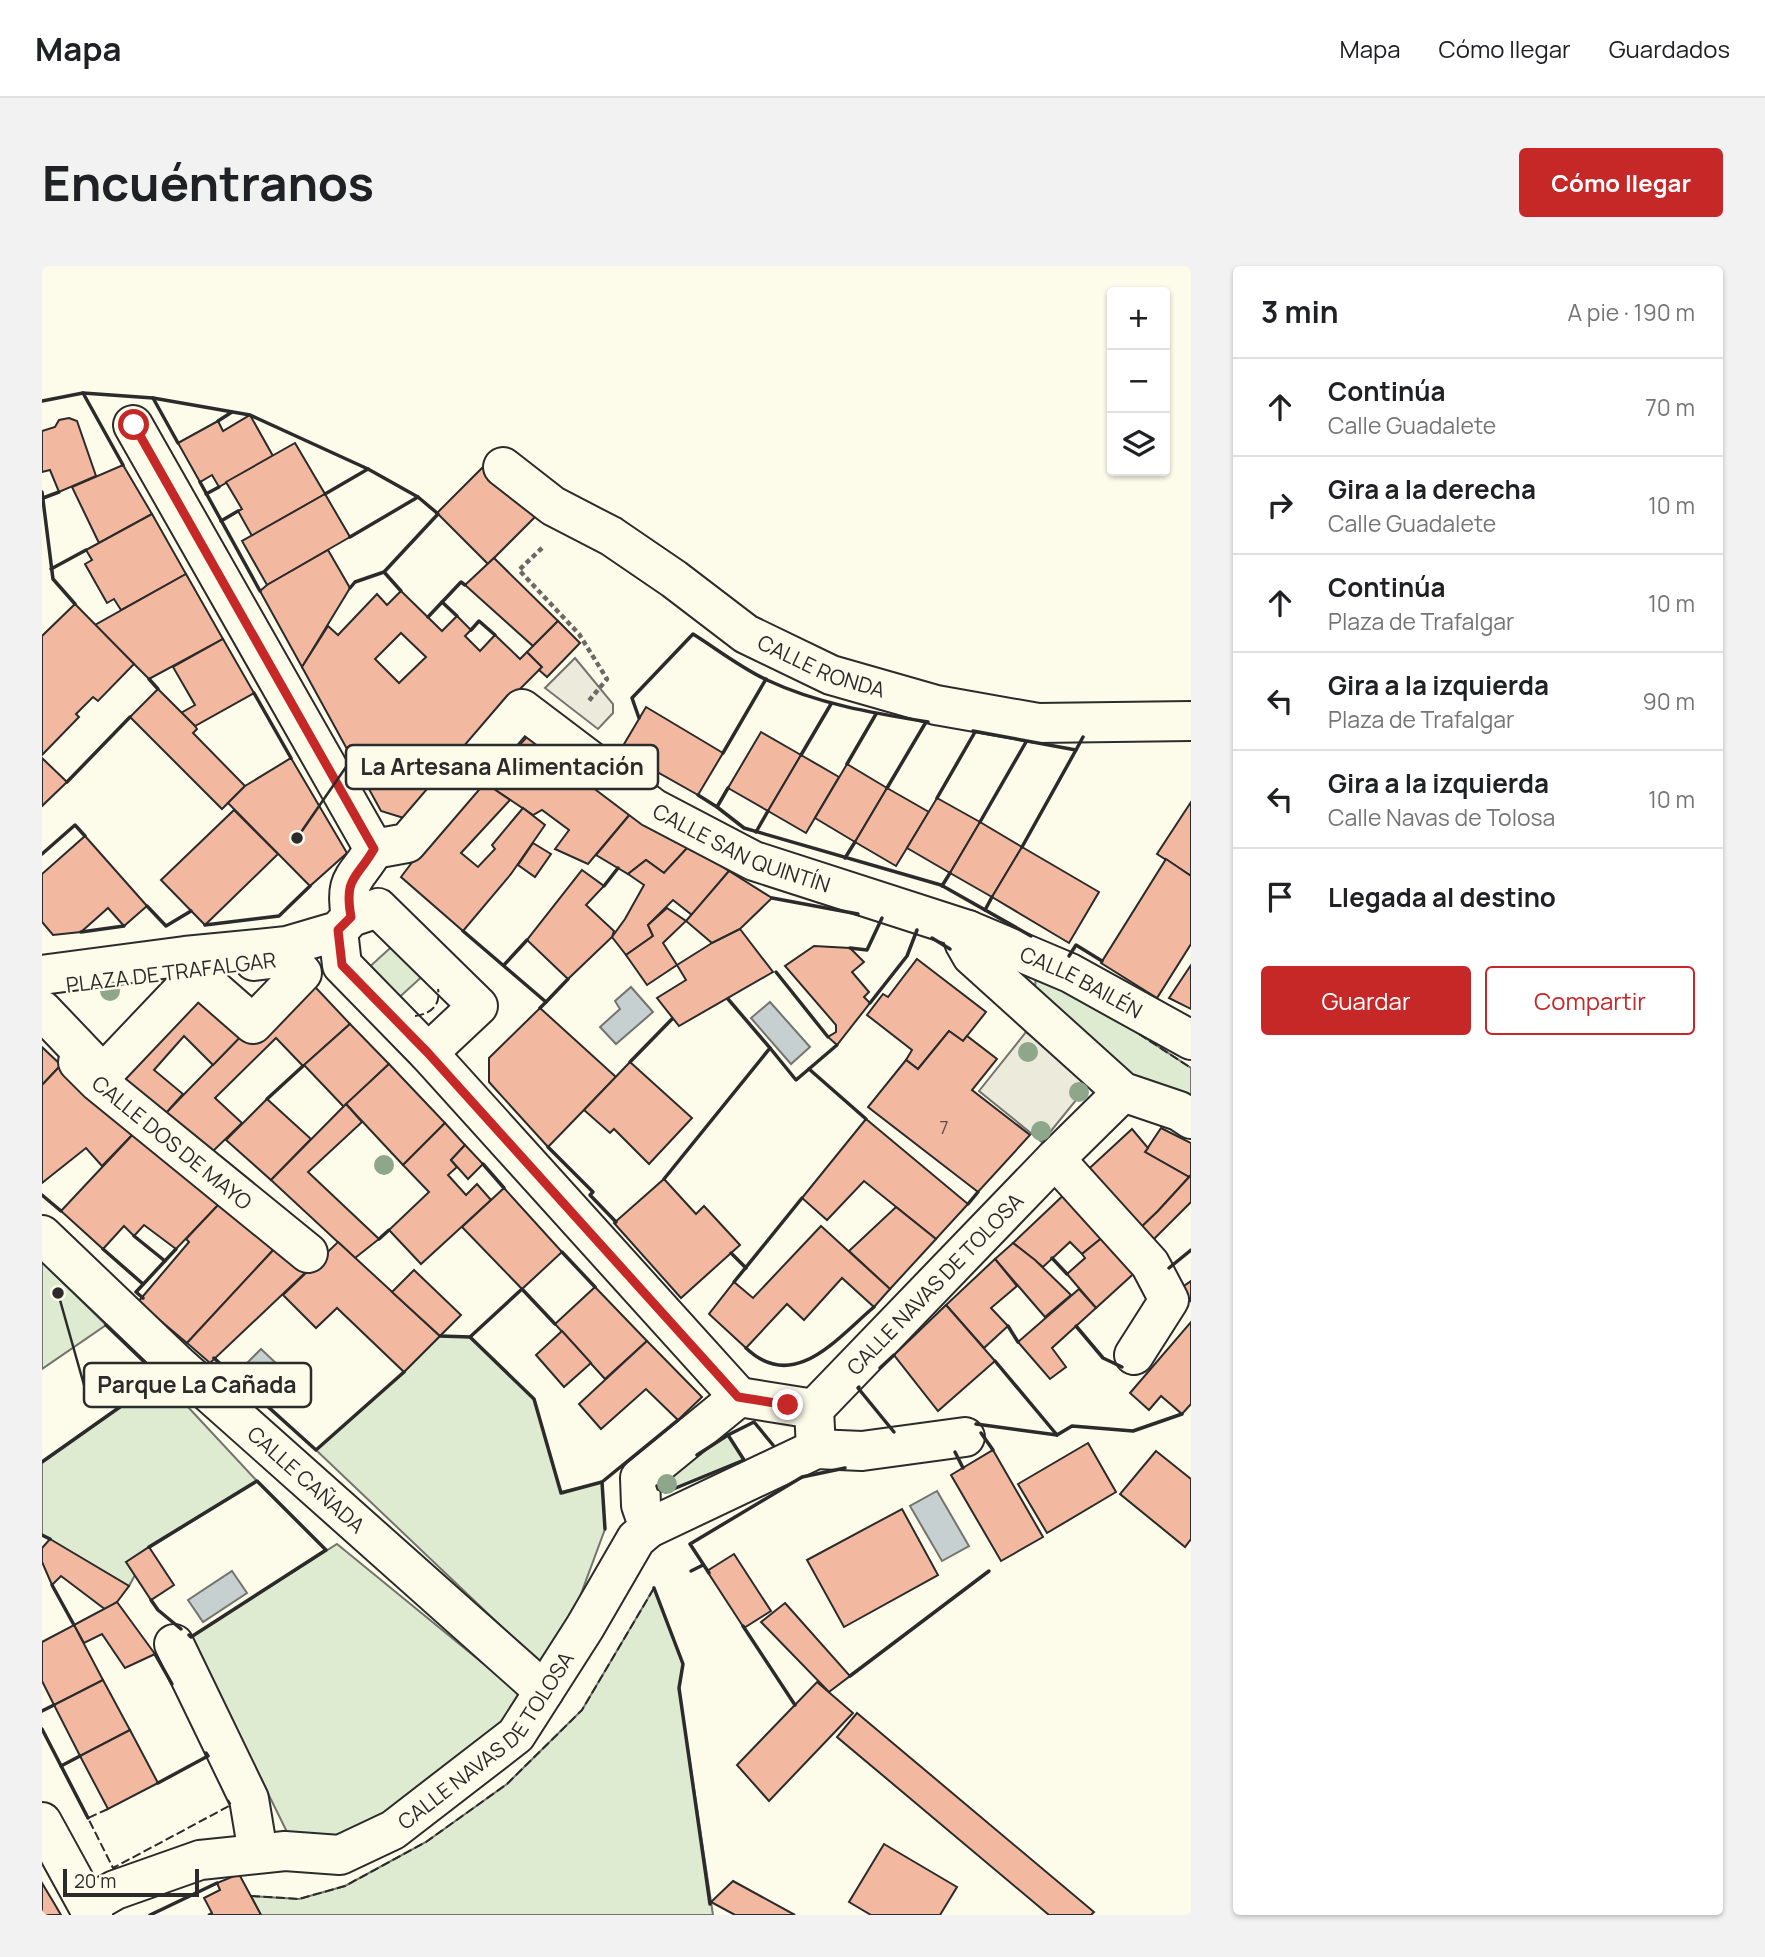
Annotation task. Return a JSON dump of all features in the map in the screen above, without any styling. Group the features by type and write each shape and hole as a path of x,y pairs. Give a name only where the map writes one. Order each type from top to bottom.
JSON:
{"street":[{"path":"134,425 370,857 352,930 428,1053 738,1397 814,1409 816,1449 862,1451 965,1437"},
{"name":"CALLE RONDA","path":"503,467 553,506 632,550 746,634 831,675 936,705 1038,723 1191,721"},
{"name":"CALLE SAN QUINTÍN","path":"370,857 407,843 522,709 653,808 754,861 968,930"},
{"path":"42,975 287,946 352,930 478,1006 428,1053"},
{"path":"968,930 964,942 972,956 1123,1092 1179,1111 1191,1119"},
{"name":"CALLE BAILÉN","path":"968,930 1070,973 1191,1040"},
{"name":"PLAZA DE TRAFALGAR","path":"42,988 286,957 302,973 253,1024 197,975 103,1074 42,1010"},
{"name":"CALLE DOS DE MAYO","path":"42,1027 98,1082 308,1253"},
{"name":"CALLE NAVAS DE TOLOSA","path":"814,1409 1123,1092"},
{"path":"1055,1159 1150,1264 1169,1300 1134,1355"},
{"name":"CALLE CAÑADA","path":"42,1235 178,1364 544,1692"},
{"path":"649,1528 641,1505 639,1478 738,1397"},
{"name":"CALLE NAVAS DE TOLOSA","path":"91,1910 115,1890 200,1860 285,1851 340,1855 393,1830 516,1735 636,1539 649,1528 816,1449"},
{"path":"174,1644 249,1799 258,1853"},
{"path":"42,1822 91,1910"}],"path":[{"path":"544,546 519,570 579,634 607,679 558,737"}],"green space":[{"path":"399,940 427,972 393,1003 365,971"},
{"path":"1036,975 1092,1003 1191,1068 1191,1096 1135,1078 1034,1000"},
{"path":"42,1262 106,1325 42,1369"},
{"path":"440,1336 470,1337 534,1399 561,1492 602,1482 605,1529 578,1602 541,1664 316,1450 404,1372"},
{"path":"161,1378 257,1481 127,1562 135,1575 129,1586 42,1535 42,1462"},
{"path":"728,1435 744,1460 666,1492 658,1489 657,1481"},
{"path":"337,1544 523,1696 493,1733 430,1791 334,1842 288,1834 191,1637"},
{"path":"654,1588 683,1664 679,1689 713,1915 261,1915 251,1896 299,1899 345,1886 426,1842 507,1784 582,1710"}],"shaded area":[{"path":"575,658 613,704 613,713 598,729 545,688"},
{"path":"631,987 653,1012 616,1044 600,1027 620,1009 615,1001"},
{"path":"770,1002 810,1047 791,1064 751,1018"},
{"path":"1026,1032 1090,1083 1042,1142 979,1091"},
{"path":"261,1349 299,1385 282,1402 245,1365"},
{"path":"937,1491 969,1546 942,1561 910,1506"},
{"path":"232,1571 247,1593 203,1622 188,1600"}],"building":[{"path":"250,415 273,456 219,487 212,475 200,482 178,443 218,421 223,431"},
{"path":"69,418 77,421 96,476 59,492 50,470 42,472 42,431 55,427 59,420"},
{"path":"295,443 325,494 252,536 238,511 242,509 226,482"},
{"path":"488,462 539,513 488,564 437,513"},
{"path":"123,465 152,514 99,543 72,487"},
{"path":"325,494 350,537 267,585 242,541"},
{"path":"152,514 186,574 121,610 114,599 107,603 85,564 92,560 86,550"},
{"path":"328,550 350,588 302,667 260,591"},
{"path":"494,558 558,621 533,646 465,585"},
{"path":"186,574 223,639 149,679 95,625"},
{"path":"401,591 442,631 457,616 471,630 465,636 480,651 495,635 520,659 527,652 542,667 514,695 407,819 381,811 302,667 328,626 338,635 377,594 387,605","holes":["401,633 426,657 399,683 375,659"]},
{"path":"75,604 134,664 98,701 93,697 76,714 79,717 42,755 42,636"},
{"path":"558,621 580,643 547,677 539,670 542,667 527,652"},
{"path":"223,639 254,693 195,726 181,713 195,705 173,667"},
{"path":"158,689 195,726 197,729 193,733 245,786 222,809 130,717"},
{"path":"646,707 723,753 698,795 620,751"},
{"path":"537,726 636,807 588,864 555,849 569,830 542,810 533,815 485,783"},
{"path":"761,732 801,755 768,811 728,788"},
{"path":"801,755 839,777 806,833 768,811"},
{"path":"42,758 67,782 42,806"},
{"path":"291,758 347,853 310,886 228,803 245,786"},
{"path":"847,764 887,788 855,842 815,818"},
{"path":"485,783 510,800 461,853 478,867 495,849 492,845 523,808 545,825 511,874 463,931 401,877 435,832"},
{"path":"887,788 929,812 896,866 855,842"},
{"path":"937,798 980,822 950,873 907,848"},
{"path":"1191,802 1191,876 1157,854"},
{"path":"636,807 689,846 664,873 646,860 628,874 596,855"},
{"path":"234,810 278,854 205,925 161,880"},
{"path":"980,822 1022,847 992,897 950,873"},
{"path":"85,836 147,906 124,926 108,908 81,932 53,935 42,922 42,874"},
{"path":"533,843 551,854 535,877 518,865"},
{"path":"689,846 729,871 692,915 673,900 648,925 653,936 626,955 612,937 644,885 628,874 646,860 664,873"},
{"path":"1022,847 1099,892 1069,943 992,897"},
{"path":"1166,859 1191,876 1191,944 1157,998 1101,963"},
{"path":"582,870 604,886 586,905 614,931 612,937 568,979 527,940"},
{"path":"729,871 772,898 740,929 712,943 686,921"},
{"path":"667,908 686,921 663,943 677,965 647,985 626,955 653,936 648,925"},
{"path":"740,929 773,972 679,1026 657,998 686,980 677,965"},
{"path":"814,946 850,948 864,962 852,972 869,992 864,997 870,1003 837,1045 828,1037 836,1032 836,1025 785,966"},
{"path":"917,959 986,1012 963,1041 949,1031 918,1069 906,1060 912,1050 867,1015 883,994 888,997"},
{"path":"1191,965 1191,1009 1169,998"},
{"path":"302,973 350,1024 303,1066 276,1038 215,1098 242,1123 207,1157 162,1117"},
{"path":"197,975 253,1024 213,1065 184,1036 154,1070 183,1094 158,1122 103,1074"},
{"path":"540,1008 616,1077 548,1147 489,1082 489,1058"},
{"path":"350,1024 389,1064 344,1107 304,1065"},
{"path":"949,1031 963,1041 967,1036 997,1059 972,1090 1030,1135 978,1192 868,1107 906,1060 918,1069"},
{"path":"42,1047 61,1065 42,1085"},
{"path":"630,1062 692,1118 649,1164 614,1129 610,1133 584,1110"},
{"path":"389,1064 445,1123 403,1165 346,1104"},
{"path":"61,1065 137,1130 102,1166 86,1148 42,1183 42,1085"},
{"path":"267,1099 311,1139 271,1180 226,1140"},
{"path":"346,1104 362,1122 308,1172 379,1239 355,1258 271,1180"},
{"path":"866,1119 968,1204 936,1239 864,1181 827,1220 802,1198"},
{"path":"445,1123 465,1145 451,1160 457,1167 448,1175 466,1195 477,1184 491,1200 421,1264 389,1230 429,1192 403,1165"},
{"path":"1161,1128 1191,1143 1189,1177 1145,1152"},
{"path":"1132,1129 1148,1148 1145,1152 1189,1177 1135,1233 1081,1176"},
{"path":"137,1130 220,1203 176,1249 144,1225 134,1236 124,1226 103,1249 61,1211"},
{"path":"465,1145 483,1164 468,1179 451,1160"},
{"path":"1191,1175 1191,1202 1146,1247 1135,1233"},
{"path":"664,1179 696,1214 704,1206 740,1245 681,1298 614,1223"},
{"path":"504,1188 562,1252 522,1289 462,1227"},
{"path":"1070,1189 1109,1232 1082,1254 1070,1242 1043,1267 1013,1243"},
{"path":"220,1203 277,1246 187,1343 138,1302 189,1242 186,1239"},
{"path":"896,1207 936,1239 890,1289 849,1251"},
{"path":"821,1226 890,1289 874,1307 842,1278 804,1320 787,1304 746,1348 709,1314 734,1282 753,1298"},
{"path":"1109,1232 1141,1267 1096,1308 1067,1274 1085,1258 1082,1254"},
{"path":"338,1242 440,1336 404,1372 337,1308 316,1328 283,1295"},
{"path":"1013,1243 1071,1295 1045,1317 995,1259"},
{"path":"277,1246 307,1271 210,1363 187,1343"},
{"path":"995,1259 1017,1286 991,1308 1008,1326 984,1348 946,1305"},
{"path":"414,1270 461,1315 440,1336 392,1292"},
{"path":"1191,1281 1191,1301 1181,1288"},
{"path":"595,1287 647,1341 605,1379 555,1324"},
{"path":"1079,1289 1096,1308 1052,1348 1066,1367 1050,1379 1018,1342"},
{"path":"946,1305 995,1361 938,1411 894,1355"},
{"path":"1191,1322 1191,1404 1182,1414 1161,1396 1149,1410 1130,1393"},
{"path":"562,1331 591,1363 564,1387 536,1355"},
{"path":"647,1341 702,1397 678,1420 646,1389 601,1429 579,1404"},
{"path":"1088,1443 1116,1492 1047,1533 1018,1484"},
{"path":"993,1450 1043,1537 1001,1561 951,1475"},
{"path":"1156,1451 1191,1479 1191,1539 1185,1547 1120,1494"},
{"path":"902,1509 938,1575 844,1627 807,1560"},
{"path":"50,1539 129,1586 117,1602 106,1610 61,1576 52,1585 42,1562 42,1548"},
{"path":"149,1547 174,1585 151,1600 126,1562"},
{"path":"734,1554 771,1611 744,1628 707,1571"},
{"path":"117,1602 155,1654 125,1668 102,1634 84,1643 74,1625"},
{"path":"785,1603 850,1676 829,1692 761,1622"},
{"path":"74,1625 103,1680 54,1705 42,1681 42,1642"},
{"path":"103,1680 130,1730 80,1756 54,1705"},
{"path":"817,1682 853,1713 769,1801 737,1765"},
{"path":"857,1713 1094,1912 1091,1915 1049,1915 837,1737"},
{"path":"130,1730 158,1783 108,1809 80,1756"},
{"path":"884,1844 957,1887 940,1915 871,1915 849,1902"},
{"path":"239,1874 261,1915 208,1915 212,1913 204,1898 220,1890 217,1883"},
{"path":"733,1881 795,1915 735,1915 711,1902"},
{"path":"42,1883 54,1903 61,1915 42,1915"}],"fence":[{"path":"415,1016 434,1008 438,1000 438,989"},
{"path":"1139,1034 1191,1068"},
{"path":"251,1896 299,1899 345,1886 426,1842 507,1784 582,1710 654,1588"},
{"path":"108,1809 88,1818 113,1868 231,1805 228,1800"}],"wall":[{"path":"83,393 153,398 178,443"},
{"path":"42,401 83,393 123,465"},
{"path":"153,398 250,415 368,469 418,497 437,513"},
{"path":"218,421 232,412"},
{"path":"325,494 368,469"},
{"path":"200,482 260,591"},
{"path":"206,494 219,487"},
{"path":"42,492 53,579 75,604"},
{"path":"43,498 59,492"},
{"path":"350,537 418,497"},
{"path":"221,521 238,511"},
{"path":"350,588 355,582 384,572 438,514"},
{"path":"51,569 86,550"},
{"path":"384,572 401,591"},
{"path":"428,617 461,582 465,585"},
{"path":"442,602 457,616"},
{"path":"471,630 479,621 495,635"},
{"path":"639,718 632,698 693,634 748,670 786,688 846,707 928,722"},
{"path":"149,679 158,689"},
{"path":"723,753 766,679"},
{"path":"254,693 291,758"},
{"path":"801,755 831,704"},
{"path":"847,764 876,714"},
{"path":"67,782 130,717"},
{"path":"887,788 926,722"},
{"path":"973,731 1076,750 1083,737"},
{"path":"937,798 975,732"},
{"path":"980,822 1026,742"},
{"path":"1022,847 1076,750"},
{"path":"698,795 717,807 728,788"},
{"path":"717,807 744,828 941,885 1031,936"},
{"path":"756,832 768,811"},
{"path":"42,854 75,825 85,836"},
{"path":"845,858 855,842"},
{"path":"604,886 618,868"},
{"path":"942,886 950,873"},
{"path":"205,925 279,916 310,886"},
{"path":"985,910 992,897"},
{"path":"772,898 858,914"},
{"path":"147,906 166,926 191,911"},
{"path":"850,948 867,950 882,918"},
{"path":"81,932 124,926"},
{"path":"870,1003 907,956 917,930"},
{"path":"463,931 546,1002 540,1008"},
{"path":"932,938 950,949"},
{"path":"504,965 527,940"},
{"path":"1069,956 1076,945 1102,961"},
{"path":"776,972 828,1037"},
{"path":"546,1002 568,979"},
{"path":"664,1179 770,1048 728,999"},
{"path":"630,1062 672,1019"},
{"path":"770,1048 796,1080 837,1045"},
{"path":"267,1099 303,1066"},
{"path":"809,1069 866,1119"},
{"path":"548,1147 593,1192 590,1195 616,1222"},
{"path":"483,1164 504,1188"},
{"path":"968,1204 978,1192"},
{"path":"42,1195 61,1211"},
{"path":"734,1282 802,1198"},
{"path":"379,1239 389,1230"},
{"path":"134,1236 165,1261"},
{"path":"103,1249 143,1284"},
{"path":"143,1298 136,1292 176,1249"},
{"path":"1169,1268 1191,1250"},
{"path":"562,1252 595,1287"},
{"path":"731,1253 746,1268"},
{"path":"1052,1258 1067,1274"},
{"path":"470,1337 522,1289 555,1324"},
{"path":"746,1348 764,1361 781,1365 798,1363 830,1346 874,1307"},
{"path":"42,1462 161,1378 106,1325"},
{"path":"1008,1326 1018,1342"},
{"path":"1076,1326 1103,1358 1122,1367"},
{"path":"440,1336 470,1337 534,1399 561,1493 602,1482 678,1420"},
{"path":"880,1368 894,1355"},
{"path":"214,1358 316,1450 404,1372"},
{"path":"976,1424 1057,1435 995,1361"},
{"path":"859,1387 894,1432"},
{"path":"1055,1433 1057,1435 1072,1426 1133,1431 1182,1414"},
{"path":"697,1455 754,1422 773,1445"},
{"path":"981,1433 993,1450"},
{"path":"657,1486 666,1492 744,1460 728,1435"},
{"path":"955,1452 963,1468"},
{"path":"709,1573 690,1544 802,1477 845,1468"},
{"path":"149,1547 257,1481 326,1550 191,1637 189,1635"},
{"path":"602,1482 605,1529"},
{"path":"42,1535 50,1539"},
{"path":"691,1571 703,1565"},
{"path":"850,1676 989,1571"},
{"path":"52,1585 74,1625"},
{"path":"654,1588 683,1664 679,1688 710,1904"},
{"path":"151,1600 158,1610 181,1629"},
{"path":"743,1626 795,1705"},
{"path":"155,1654 172,1684"},
{"path":"42,1711 54,1705"},
{"path":"42,1729 88,1818"},
{"path":"158,1783 208,1756 206,1753"},
{"path":"61,1766 80,1756"},
{"path":"150,1915 217,1883"}],"place":[{"name":"La Artesana Alimentación","path":"297,838"},
{"name":"Parque La Cañada","path":"58,1293"}],"route":[{"path":"134,425 374,849 366,864 351,879 347,896 351,917 338,930 342,965 428,1053 738,1397 788,1405"}]}
